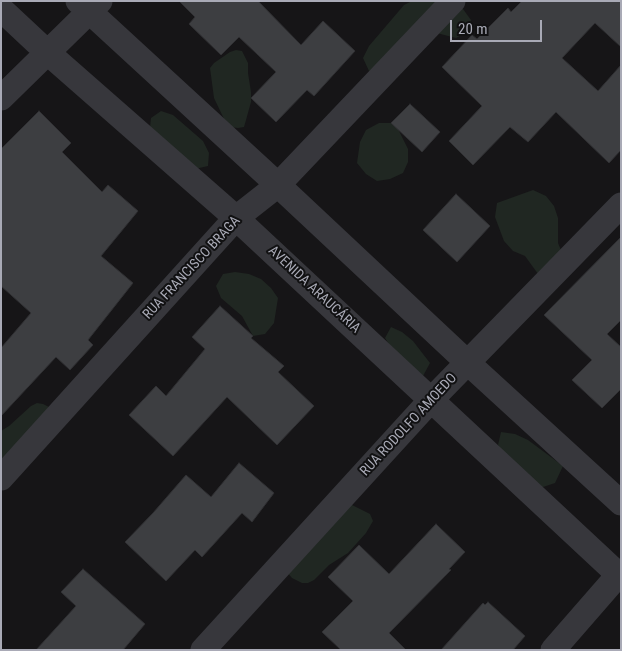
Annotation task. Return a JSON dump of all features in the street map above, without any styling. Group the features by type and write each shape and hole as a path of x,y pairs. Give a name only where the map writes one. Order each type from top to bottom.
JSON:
{"street":[{"name":"RUA FRANCISCO BRAGA","path":"1,478 236,218 278,185 453,1"},
{"path":"1,98 48,52 89,5 278,185 621,503"},
{"name":"AVENIDA ARAUCÁRIA","path":"1,9 236,218 620,575"},
{"name":"RUA RODOLFO AMOEDO","path":"203,650 431,400 621,205"},
{"path":"553,650 620,575"}],"shaded area":[{"path":"412,1 453,2 463,9 471,20 467,32 456,38 429,31 382,68 369,71 363,58 369,46 404,5"},
{"path":"236,50 242,51 248,63 251,92 251,102 244,127 238,128 230,127 225,121 214,98 210,68 214,63"},
{"path":"161,111 173,115 203,141 209,153 208,166 195,169 149,137 151,118"},
{"path":"379,123 391,123 397,127 408,149 408,162 403,173 390,179 377,181 366,174 357,163 360,142 366,130"},
{"path":"533,190 546,196 554,206 558,218 558,243 563,255 541,278 525,256 513,251 504,241 495,217 497,203"},
{"path":"235,272 249,274 261,279 278,298 274,323 265,334 253,336 242,316 221,298 216,286 223,274"},
{"path":"391,327 402,332 413,341 430,363 423,376 392,349 385,338"},
{"path":"37,403 49,407 1,469 1,431"},
{"path":"501,432 515,434 528,440 563,466 555,483 531,488 498,445"},
{"path":"348,503 370,514 373,521 366,533 348,553 329,565 314,580 302,583 292,578 286,571"}],"building":[{"path":"179,1 258,1 301,45 323,21 355,51 314,96 307,90 276,122 251,98 276,72 239,37 221,55 189,24 195,17"},
{"path":"522,1 621,1 621,47 595,23 562,58 598,91 621,65 621,150 609,163 556,112 528,142 510,127 473,165 449,141 482,106 442,67 472,35 477,39 508,8 511,12"},
{"path":"410,104 440,132 422,152 391,123"},
{"path":"39,111 71,143 62,152 102,192 108,185 138,211 101,256 133,283 88,340 93,345 70,370 56,357 1,416 1,348 31,313 1,286 1,149"},
{"path":"456,194 490,226 457,262 423,230"},
{"path":"621,237 621,320 607,334 621,347 621,389 602,408 572,380 592,360 544,315"},
{"path":"220,306 253,336 251,338 284,366 278,372 314,406 277,445 227,397 173,456 129,415 156,386 166,396 205,349 192,337"},
{"path":"239,463 274,493 252,522 242,513 202,557 195,550 166,581 125,542 186,475 211,497"},
{"path":"436,524 465,552 449,569 451,570 389,633 406,650 341,650 322,632 353,601 328,577 359,545 389,574"},
{"path":"83,569 145,624 123,650 36,650 76,606 61,592"},
{"path":"488,602 525,636 513,650 441,650 483,603 485,605"}]}
